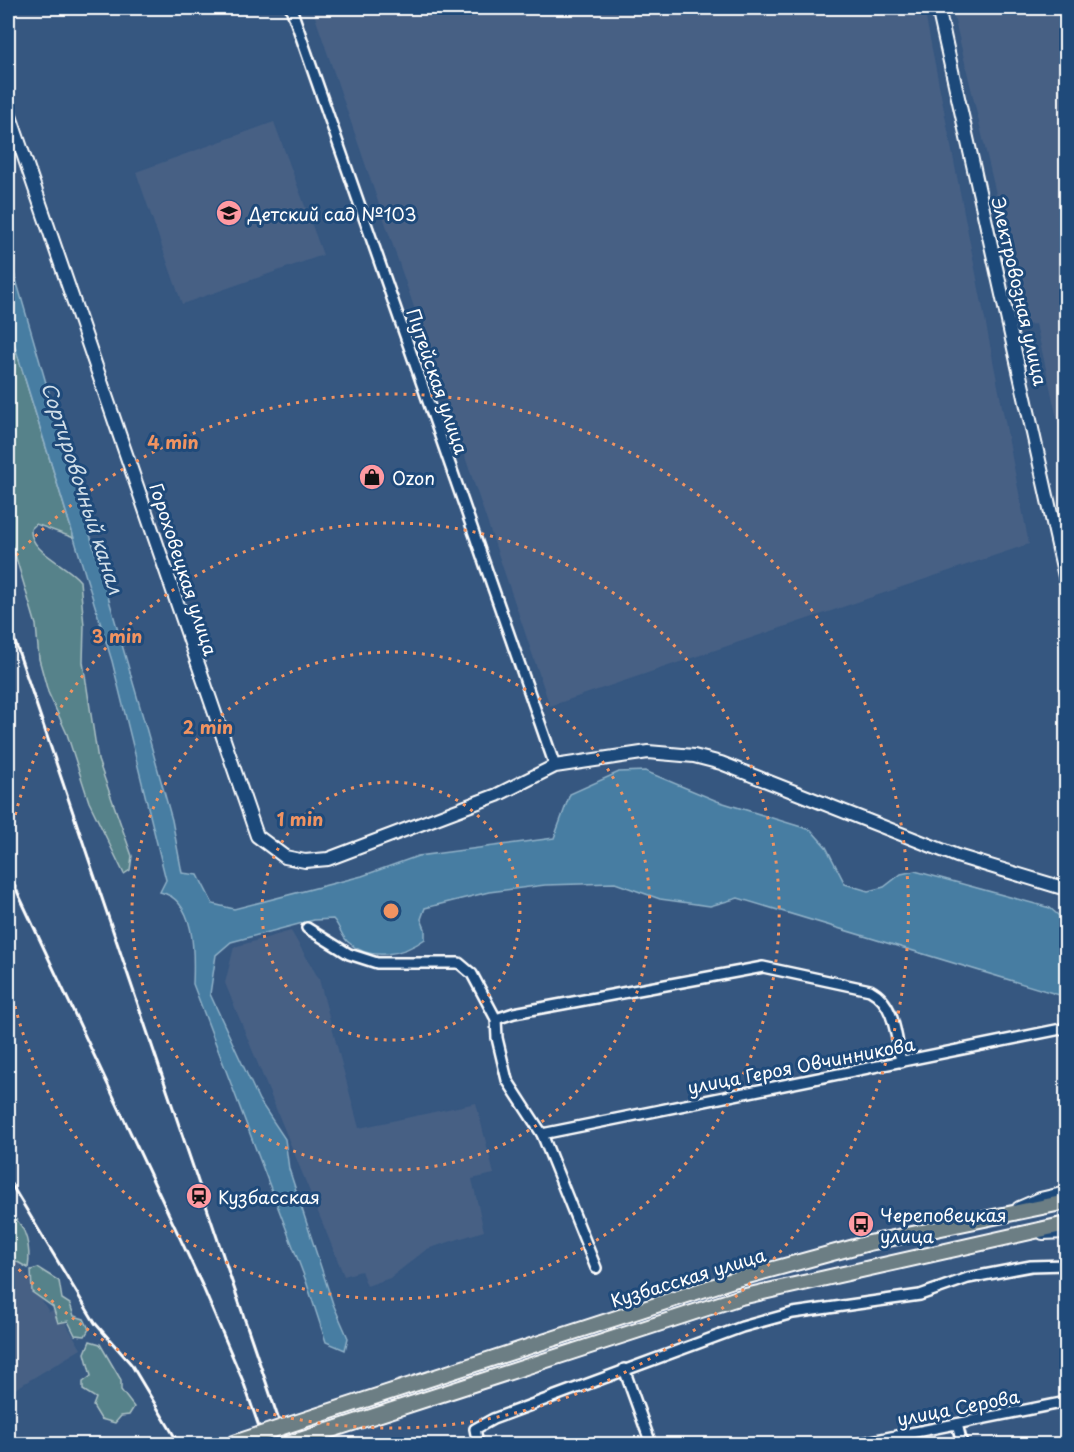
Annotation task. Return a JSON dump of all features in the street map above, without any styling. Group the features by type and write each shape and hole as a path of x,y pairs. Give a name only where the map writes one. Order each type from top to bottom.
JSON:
{"main road":[{"name":"Кузбасская улица","path":"231,1444 733,1280 869,1243 1066,1202"},
{"name":"Кузбасская улица","path":"288,1444 741,1297 1066,1224"}],"street":[{"name":"Путейская улица","path":"291,8 555,766"},
{"name":"Электровозная улица","path":"938,8 1066,581"},
{"name":"Гороховецкая улица","path":"8,110 257,836 285,857 305,861 328,859 497,795 555,766"},
{"path":"555,766 648,752 694,756 748,772 957,856 1066,889"},
{"path":"307,928 349,954 377,963 459,963 472,974 496,1019 497,1038 507,1080 542,1134 596,1268"},
{"path":"496,1019 514,1013 763,967 870,990 879,994 891,1013 901,1062"},
{"name":"улица Героя Овчинникова","path":"542,1134 1066,1028"},
{"path":"1004,1215 1040,1198 1066,1193"},
{"path":"1006,1236 1066,1232"},
{"path":"478,1444 475,1429 624,1369 742,1327 793,1313 920,1295 968,1278 1031,1266 1066,1265"},
{"path":"624,1369 651,1444"},
{"name":"улица Серова","path":"856,1444 1066,1402"},
{"path":"957,1424 962,1444"}],"shaded area":[{"path":"312,8 924,8 1029,544 550,706"},
{"path":"952,8 1066,8 1066,459 1036,324 1027,325"},
{"name":"Детский сад №103","path":"274,122 323,255 182,304 136,172"},
{"path":"8,252 172,820 182,873 198,875 213,904 234,909 362,876 418,856 554,838 570,794 619,772 645,771 717,801 811,830 826,847 845,884 868,891 884,887 901,874 915,871 1050,908 1066,922 1066,997 738,898 710,906 660,899 615,883 545,885 489,892 425,908 421,919 425,929 425,939 407,949 386,954 366,952 357,948 346,940 333,919 314,920 231,942 216,955 210,994 259,1100 285,1139 289,1169 333,1304 348,1338 345,1350 326,1342 306,1281 193,984 193,945 187,917 172,897 160,892 166,880 112,661 8,324"},
{"path":"291,931 319,979 359,1128 476,1103 494,1174 472,1179 484,1231 427,1249 390,1278 367,1286 361,1271 344,1276 225,983 234,947"},
{"path":"8,1245 49,1312 57,1308 81,1349 10,1392 8,1387"}],"green space":[{"path":"8,324 74,538 36,524 31,529 32,537 42,551 80,581 84,626 83,662 98,760 132,856 130,870 124,874 89,802 67,734 48,692 39,659 36,625 8,531"},
{"path":"8,1201 11,1203 11,1215 21,1225 27,1239 28,1268 12,1259 8,1243"},
{"path":"38,1268 59,1281 62,1299 70,1304 74,1316 84,1319 89,1329 85,1336 75,1335 68,1321 58,1323 53,1307 32,1292 31,1270"},
{"path":"90,1341 100,1344 121,1380 121,1390 134,1407 129,1415 121,1416 115,1423 101,1419 93,1406 96,1398 83,1390 83,1382 91,1376 85,1353"}],"railway":[{"path":"8,621 287,1444"},
{"path":"8,872 202,1285 243,1381 265,1444"},
{"path":"8,1179 95,1323 131,1364 179,1444"}],"place":[{"name":"Детский сад №103","path":"229,213"},
{"name":"Ozon","path":"372,477"},
{"name":"Кузбасская","path":"199,1196"},
{"name":"Череповецкая улица","path":"861,1224"}],"water label":[{"name":"Сортировочный канал","path":"83,488"}]}
